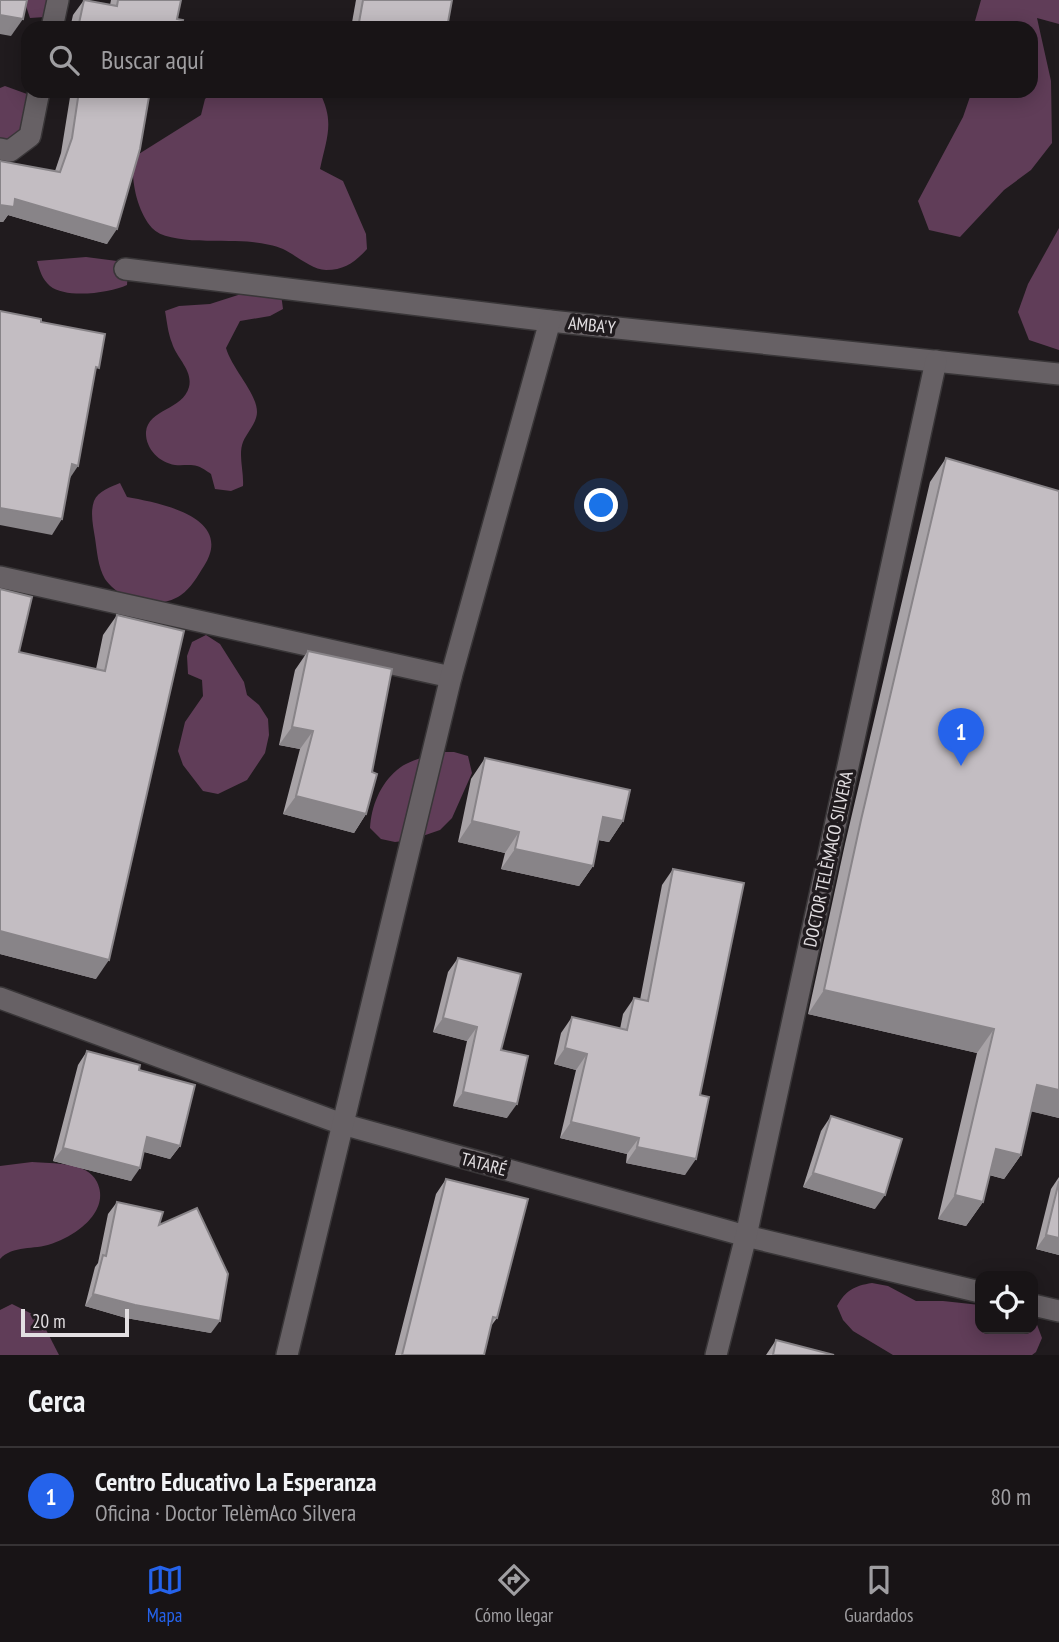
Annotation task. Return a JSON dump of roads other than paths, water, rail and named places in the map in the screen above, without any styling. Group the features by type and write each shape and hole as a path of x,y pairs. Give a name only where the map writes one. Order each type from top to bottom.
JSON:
{"street":[{"path":"54,21 58,0"},
{"path":"0,149 10,151 30,136 38,98"},
{"name":"AMBA'Y","path":"125,269 550,321 1059,374"},
{"path":"287,1355 451,677 550,321"},
{"name":"DOCTOR TELÈMACO SILVERA","path":"716,1355 746,1236 936,361"},
{"path":"0,577 451,677"},
{"name":"TATARÉ","path":"0,998 342,1124 746,1236 975,1291"},
{"path":"1038,1306 1059,1311"}],"place":[{"name":"Centro Educativo La Esperanza","path":"961,766"}]}
